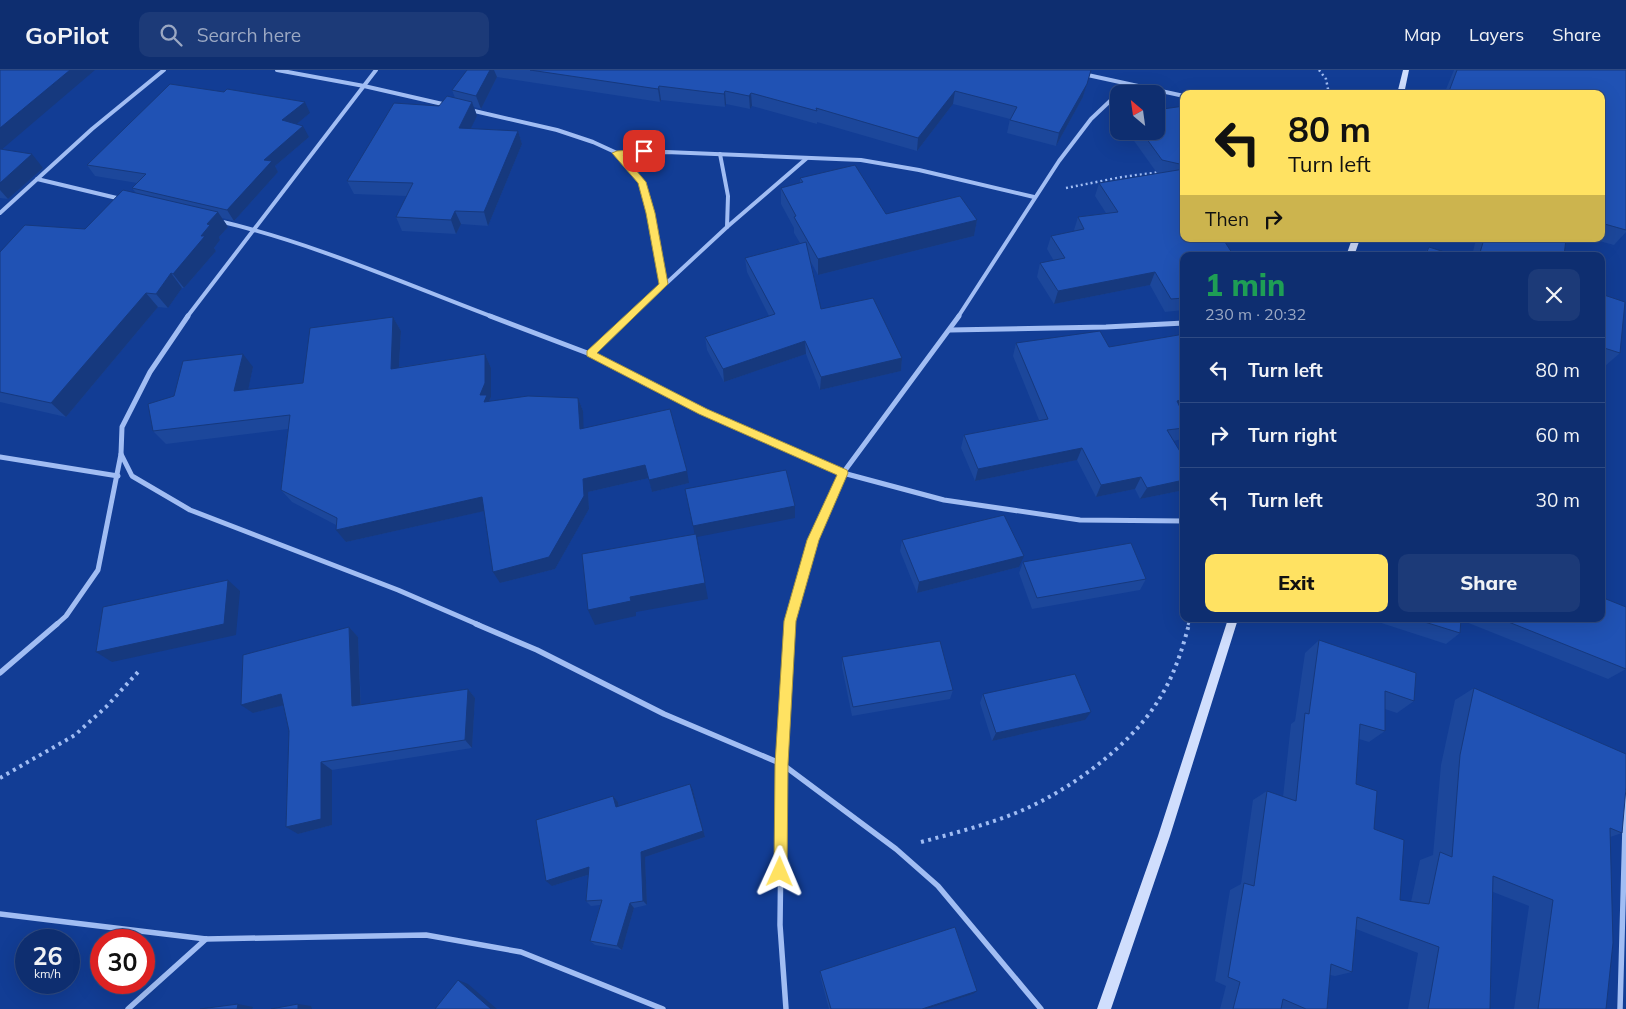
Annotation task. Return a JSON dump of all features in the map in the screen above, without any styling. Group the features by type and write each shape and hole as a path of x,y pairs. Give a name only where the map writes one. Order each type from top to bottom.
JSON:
{"street":[{"path":"0,213 92,129 164,70"},
{"path":"276,70 364,86 450,106"},
{"path":"0,674 66,616 98,570 118,476 122,427 150,372 178,329 376,70"},
{"path":"1401,90 1406,70"},
{"path":"1077,72 1180,95"},
{"path":"786,1009 780,925 782,764 790,621 813,540 843,473 950,330 1034,197 1091,119 1128,84"},
{"path":"468,110 557,130 593,142 617,153 642,182 651,213 663,284"},
{"path":"617,153 644,151 861,160 919,170 1034,197"},
{"path":"720,154 728,196 727,227"},
{"path":"590,354 663,284 808,158"},
{"path":"36,179 124,200"},
{"path":"217,221 253,229 338,258 590,354 703,412 843,473 944,500 1080,520 1180,520"},
{"path":"950,330 1106,327 1180,323"},
{"path":"121,454 132,476 190,510 398,590 519,642 664,714 782,764 896,848 938,886 1041,1009"},
{"path":"0,457 118,476"},
{"path":"1104,1009 1164,836 1232,622"},
{"path":"1620,1009 1626,794"},
{"path":"0,914 206,939 426,935 521,952 662,1009"},
{"path":"128,1009 206,939"}],"path":[{"path":"1319,70 1326,79 1328,90"},
{"path":"1034,197 1067,187 1122,176 1166,172"},
{"path":"896,848 950,834 1023,810 1075,781 1125,739 1156,704 1170,680 1189,622"},
{"path":"0,778 75,734 106,707 138,672"}],"building":[{"path":"0,70 70,70 0,128"},
{"path":"467,70 490,70 476,96 452,90"},
{"path":"530,70 1091,70 1087,84 1059,133 1010,120 1017,107 955,91 918,138 816,108 817,111 751,93 749,96 725,91 724,94 659,86 658,89"},
{"path":"1457,70 1626,70 1626,230 1605,224 1605,90 1450,90"},
{"path":"170,84 224,92 227,89 305,102 282,120 303,126 264,160 272,161 227,210 132,188 146,174 87,165"},
{"path":"447,96 472,102 459,128 518,131 484,212 455,211 451,220 396,217 413,183 347,181 394,103 439,106"},
{"path":"1180,107 1180,164 1162,160 1148,140 1165,140 1165,109"},
{"path":"0,149 32,154 0,183"},
{"path":"855,165 886,214 960,196 977,220 818,259 794,217 796,216 781,188 803,182 800,178"},
{"path":"1180,170 1180,242 1225,242 1231,252 1180,252 1180,298 1171,299 1155,272 1058,291 1040,263 1065,258 1051,236 1084,229 1078,217 1118,212 1099,183"},
{"path":"123,190 218,212 207,224 210,225 201,236 205,236 173,274 171,273 156,294 146,293 51,403 0,392 0,252 25,225 85,229"},
{"path":"806,242 821,309 873,298 902,358 821,377 805,341 723,369 705,337 775,314 745,258"},
{"path":"1483,242 1566,242 1564,252 1480,252"},
{"path":"1429,247 1445,252 1427,252"},
{"path":"1605,295 1625,302 1620,353 1605,348"},
{"path":"393,317 391,369 485,354 485,383 480,395 487,395 484,402 528,396 578,398 580,429 670,409 687,471 649,480 645,465 583,479 584,496 549,557 493,572 482,497 336,530 337,518 281,490 290,415 153,431 148,404 174,396 183,361 243,354 234,391 303,383 310,328"},
{"path":"1100,331 1109,347 1180,335 1180,400 1177,401 1180,407 1180,428 1167,430 1180,451 1180,481 1147,488 1141,477 1101,485 1082,448 978,469 964,435 1048,419 1016,343"},
{"path":"786,470 795,506 693,526 685,489"},
{"path":"1004,515 1024,556 919,582 902,540"},
{"path":"696,534 705,583 630,597 631,601 588,610 582,554"},
{"path":"1131,543 1146,579 1037,598 1023,562"},
{"path":"228,580 224,624 96,652 103,607"},
{"path":"1605,599 1626,607 1626,669 1508,622 1605,622"},
{"path":"1425,622 1461,622 1460,633"},
{"path":"349,627 352,706 468,689 465,740 321,762 321,819 286,827 289,731 281,694 241,705 243,655"},
{"path":"1319,640 1416,673 1414,701 1385,691 1385,731 1360,724 1356,784 1377,791 1374,829 1404,840 1400,900 1429,904 1440,852 1452,857 1460,755 1474,688 1626,754 1626,788 1622,833 1610,828 1613,943 1606,1009 1538,1009 1553,900 1493,876 1490,1009 1428,1009 1439,947 1357,917 1352,972 1331,964 1327,1009 1306,1009 1283,999 1281,1009 1233,1009 1240,982 1228,977 1244,883 1254,886 1267,791 1296,801 1305,713 1309,714"},
{"path":"940,641 953,690 853,707 842,657"},
{"path":"1075,674 1091,712 996,733 983,694"},
{"path":"690,784 703,831 641,852 643,901 630,903 617,946 590,941 602,900 586,901 589,867 546,881 536,820 613,796 616,807"},
{"path":"955,927 977,991 922,1009 831,1009 820,971"},
{"path":"458,980 491,1009 435,1009"},
{"path":"238,1004 237,1009 200,1009"},
{"path":"298,1004 298,1009 271,1009"}],"route":[{"path":"644,151 617,153 642,182 651,213 663,284 631,317 590,354 703,412 843,473 813,540 790,621 782,764 780,872"}]}
